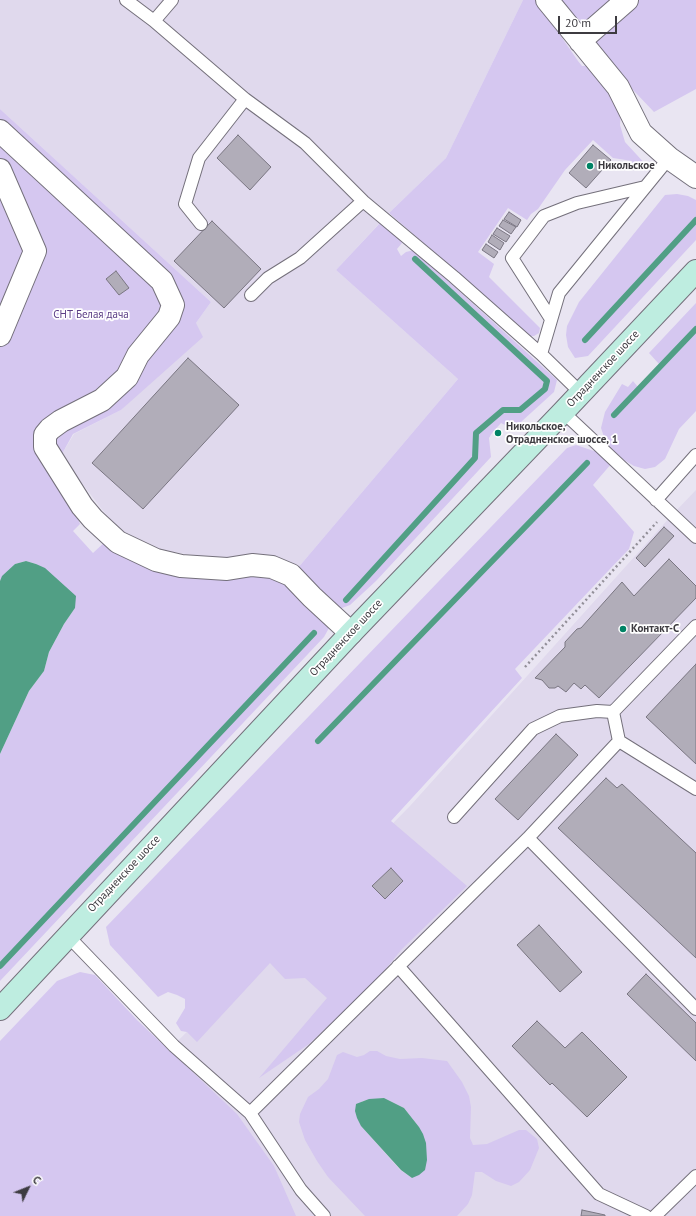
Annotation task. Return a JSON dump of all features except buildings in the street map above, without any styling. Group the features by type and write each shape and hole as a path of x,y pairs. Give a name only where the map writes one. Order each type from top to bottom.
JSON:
{"main road":[{"name":"Отрадненское шоссе","path":"0,1009 67,935 351,633 696,271"}],"street":[{"path":"547,0 618,87 641,133 669,158 696,177"},
{"path":"580,40 627,0"},
{"path":"0,131 162,281 173,305 170,317 138,355 128,377 102,400 61,421 45,434 45,447 82,506 92,519 118,542 156,560 180,566 227,569 252,566 272,567 291,575 312,598 351,633"},
{"path":"0,170 35,252 0,336"}],"lane":[{"path":"126,0 154,21 245,99 305,143 363,201 454,277 541,354 581,393"},
{"path":"154,21 172,0"},
{"path":"201,224 185,204 199,158 245,99"},
{"path":"541,354 559,293 669,158"},
{"path":"551,319 512,258 544,216 577,203 645,188"},
{"path":"251,295 268,278 300,258 363,201"},
{"path":"563,412 696,537"},
{"path":"656,500 696,455"},
{"path":"454,817 533,729 560,716 597,711 613,712 696,626"},
{"path":"613,712 619,741 696,788"},
{"path":"250,1113 528,838 619,741"},
{"path":"528,838 696,1009"},
{"path":"67,935 174,1046 250,1113 301,1190 324,1216"},
{"path":"398,966 599,1194 646,1216"},
{"path":"655,1216 696,1176"}],"path":[{"path":"526,667 668,510"}],"shaded area":[{"path":"0,0 523,0 446,158 389,213 336,270 458,379 297,569 263,555 219,559 147,548 123,533 104,512 62,454 74,434 121,410 196,323 211,302 0,109"},
{"path":"696,490 696,1216 262,1216 164,1055 410,806"},
{"path":"26,561 45,568 76,596 75,608 64,624 49,652 44,671 29,691 0,754 0,581 2,576 15,564"},
{"path":"384,1098 404,1108 423,1134 426,1143 427,1160 425,1170 412,1178 401,1170 361,1126 357,1118 355,1111 356,1104 369,1099"}],"green space":[{"path":"523,0 536,0 582,66 591,66 621,111 620,125 625,142 648,167 645,171 633,164 632,161 613,158 593,140 565,170 538,209 531,214 527,220 508,208 478,252 494,264 489,277 540,328 539,333 534,336 527,336 457,272 389,213 446,158"},
{"path":"553,0 622,0 587,24 575,17"},
{"path":"634,0 696,0 696,89 654,112 614,70 600,52 595,41"},
{"name":"СНТ Белая дача","path":"0,109 211,302 196,323 203,337 121,410 73,434 62,454 78,478 64,488 73,505 80,524 73,531 93,553 107,540 269,576 288,583 327,619 329,628 324,637 0,981 0,754 29,691 44,671 49,652 64,624 75,608 36,564 26,561 15,564 0,581"},
{"path":"677,194 688,196 696,200 696,240 588,356 575,358 568,347 566,335 567,326 579,302 665,195"},
{"path":"381,222 400,238 402,243 397,249 401,256 406,252 414,250 557,380 554,392 521,422 507,426 501,423 489,438 491,457 376,581 350,605 342,608 338,607 297,569 458,379 336,270"},
{"path":"696,303 696,411 679,429 665,459 655,467 645,469 634,466 610,448 605,440 601,428 605,412 622,384 628,387 633,381 638,387 659,364 649,353"},
{"path":"576,445 594,451 597,448 612,463 593,485 634,532 629,549 515,669 522,678 391,821 467,886 402,949 374,983 309,1044 259,1078 327,998 305,978 285,979 270,963 197,1042 187,1032 181,1031 176,1023 185,1008 185,999 168,992 158,997 110,945 106,927 567,448"},
{"path":"80,972 95,975 137,1020 237,1114 274,1166 296,1216 0,1216 0,1041 57,981"},
{"path":"370,1051 377,1051 386,1056 400,1059 422,1058 447,1061 462,1082 469,1096 471,1107 470,1138 473,1145 487,1144 519,1130 526,1130 537,1139 539,1148 530,1170 519,1182 511,1186 496,1181 482,1172 475,1172 472,1195 468,1204 457,1216 365,1216 328,1177 305,1140 299,1122 300,1114 308,1097 319,1089 328,1079 337,1055 343,1052 357,1057","holes":["384,1098 404,1108 419,1127 412,1178 400,1170 361,1126 362,1101"]}],"waterway":[{"path":"585,340 696,220"},
{"path":"346,600 475,458 476,433 503,410 520,410 545,389 547,381 415,259"},
{"path":"614,415 696,329"},
{"path":"318,741 587,463"},
{"path":"0,966 314,633"}],"place":[{"name":"Никольское","path":"590,166"},
{"name":"Никольское, Отрадненское шоссе, 1","path":"498,433"},
{"name":"Контакт-С","path":"623,629"}]}
